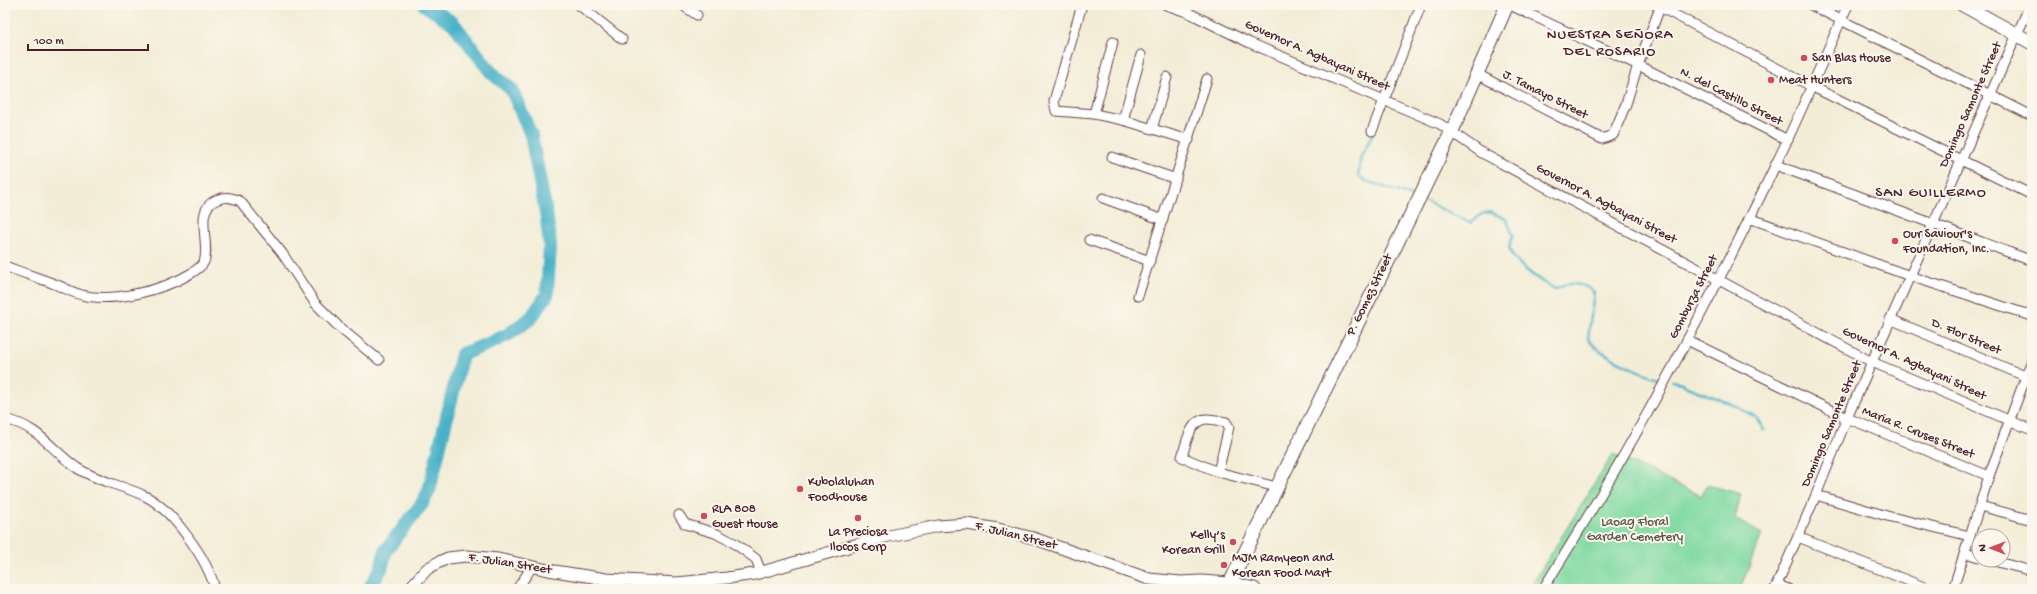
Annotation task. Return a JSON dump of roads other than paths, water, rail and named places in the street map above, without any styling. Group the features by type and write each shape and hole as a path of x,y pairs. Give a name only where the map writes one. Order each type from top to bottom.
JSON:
{"main road":[{"name":"P. Gomez Street","path":"1230,583 1452,130 1506,5"},
{"path":"1963,5 2032,43"},
{"name":"F. Julian Street","path":"1230,583 1254,589"}],"street":[{"path":"579,5 622,39"},
{"path":"682,5 697,15"},
{"path":"1082,5 1054,102 1056,111 1094,114 1123,120 1189,140"},
{"name":"Governor A. Agbayani Street","path":"1166,5 1188,12 1257,46 1452,130 1458,137 1482,153 1872,362 2032,430"},
{"path":"1372,131 1421,5"},
{"name":"N. del Castillo Street","path":"1510,5 1638,65 1788,140"},
{"path":"1811,5 2032,116"},
{"name":"Gomburza Street","path":"1543,589 1580,531 1687,340 1788,140 1848,5"},
{"name":"Domingo Samonte Street","path":"1776,587 1890,319 2030,5"},
{"path":"1638,65 1659,6 1811,86 2032,195"},
{"path":"1094,114 1113,42"},
{"path":"1123,120 1141,56"},
{"name":"J. Tamayo Street","path":"1477,74 1602,139 1613,136 1626,104 1638,65"},
{"path":"1152,129 1167,77"},
{"path":"1138,296 1189,140 1207,79"},
{"path":"1112,157 1176,179"},
{"path":"1776,164 1932,225 2032,261"},
{"path":"5,266 81,295 109,297 154,289 190,274 202,266 205,255 204,229 208,206 222,198 232,198 240,201 282,253 316,304 327,317 380,360"},
{"path":"1103,198 1163,220"},
{"path":"1749,218 1910,276 2032,316"},
{"path":"1089,240 1150,261"},
{"name":"D. Flor Street","path":"1890,319 2029,378"},
{"name":"Maria R. Cruses Street","path":"1687,340 1847,418 1989,476"},
{"path":"1953,589 1989,476 2009,421 2029,378 2032,360"},
{"path":"1218,472 1229,427 1226,422 1206,419 1195,425 1190,432 1182,456 1218,472 1276,487"},
{"path":"5,420 35,432 70,463 87,473 111,485 145,496 156,504 192,542 202,557 214,589"},
{"path":"1816,495 1886,516 1970,536"},
{"path":"1980,506 2032,520"},
{"path":"679,515 685,524 715,533 734,543 756,559 761,572"},
{"name":"F. Julian Street","path":"409,589 427,569 448,558 466,556 498,559 532,567 606,579 677,583 727,578 761,572 879,538 938,526 967,524 998,529 1033,538 1149,579 1176,582 1201,581 1230,583"},
{"path":"1798,537 1929,589"},
{"path":"1965,553 1971,555"},
{"path":"2011,566 2032,572"},
{"path":"517,589 532,567"},
{"path":"1776,587 1788,589"}],"waterway":[{"path":"369,589 381,569 386,550 421,505 429,491 462,354 509,334 531,318 547,295 550,245 547,218 531,135 512,90 491,72 453,23 425,5"},
{"path":"1373,133 1361,157 1358,176 1366,181 1411,196"},
{"path":"1423,200 1470,223 1482,214 1490,212 1506,219 1513,235 1509,248 1517,261 1523,267 1555,289 1560,286 1575,284 1590,289 1594,292 1588,339 1593,345 1620,362 1659,378"},
{"path":"1672,381 1682,383 1687,387 1729,403 1756,417 1764,430"}],"place":[{"name":"San Blas House","path":"1804,58"},
{"name":"Meat Hunters","path":"1771,80"},
{"name":"Our Saviour's Foundation, Inc.","path":"1895,241"},
{"name":"Kubolaluhan Foodhouse","path":"800,489"},
{"name":"RLA 808 Guest House","path":"704,516"},
{"name":"La Preciosa Ilocos Corp","path":"858,518"},
{"name":"Kelly’s Korean Grill","path":"1233,542"},
{"name":"MJM Ramyeon and Korean Food Mart","path":"1224,565"}],"district":[{"name":"NUESTRA SEÑORA DEL ROSARIO","path":"1610,44"},
{"name":"SAN GUILLERMO","path":"1931,193"}],"park label":[{"name":"Laoag Floral Garden Cemetery","path":"1635,530"}]}
